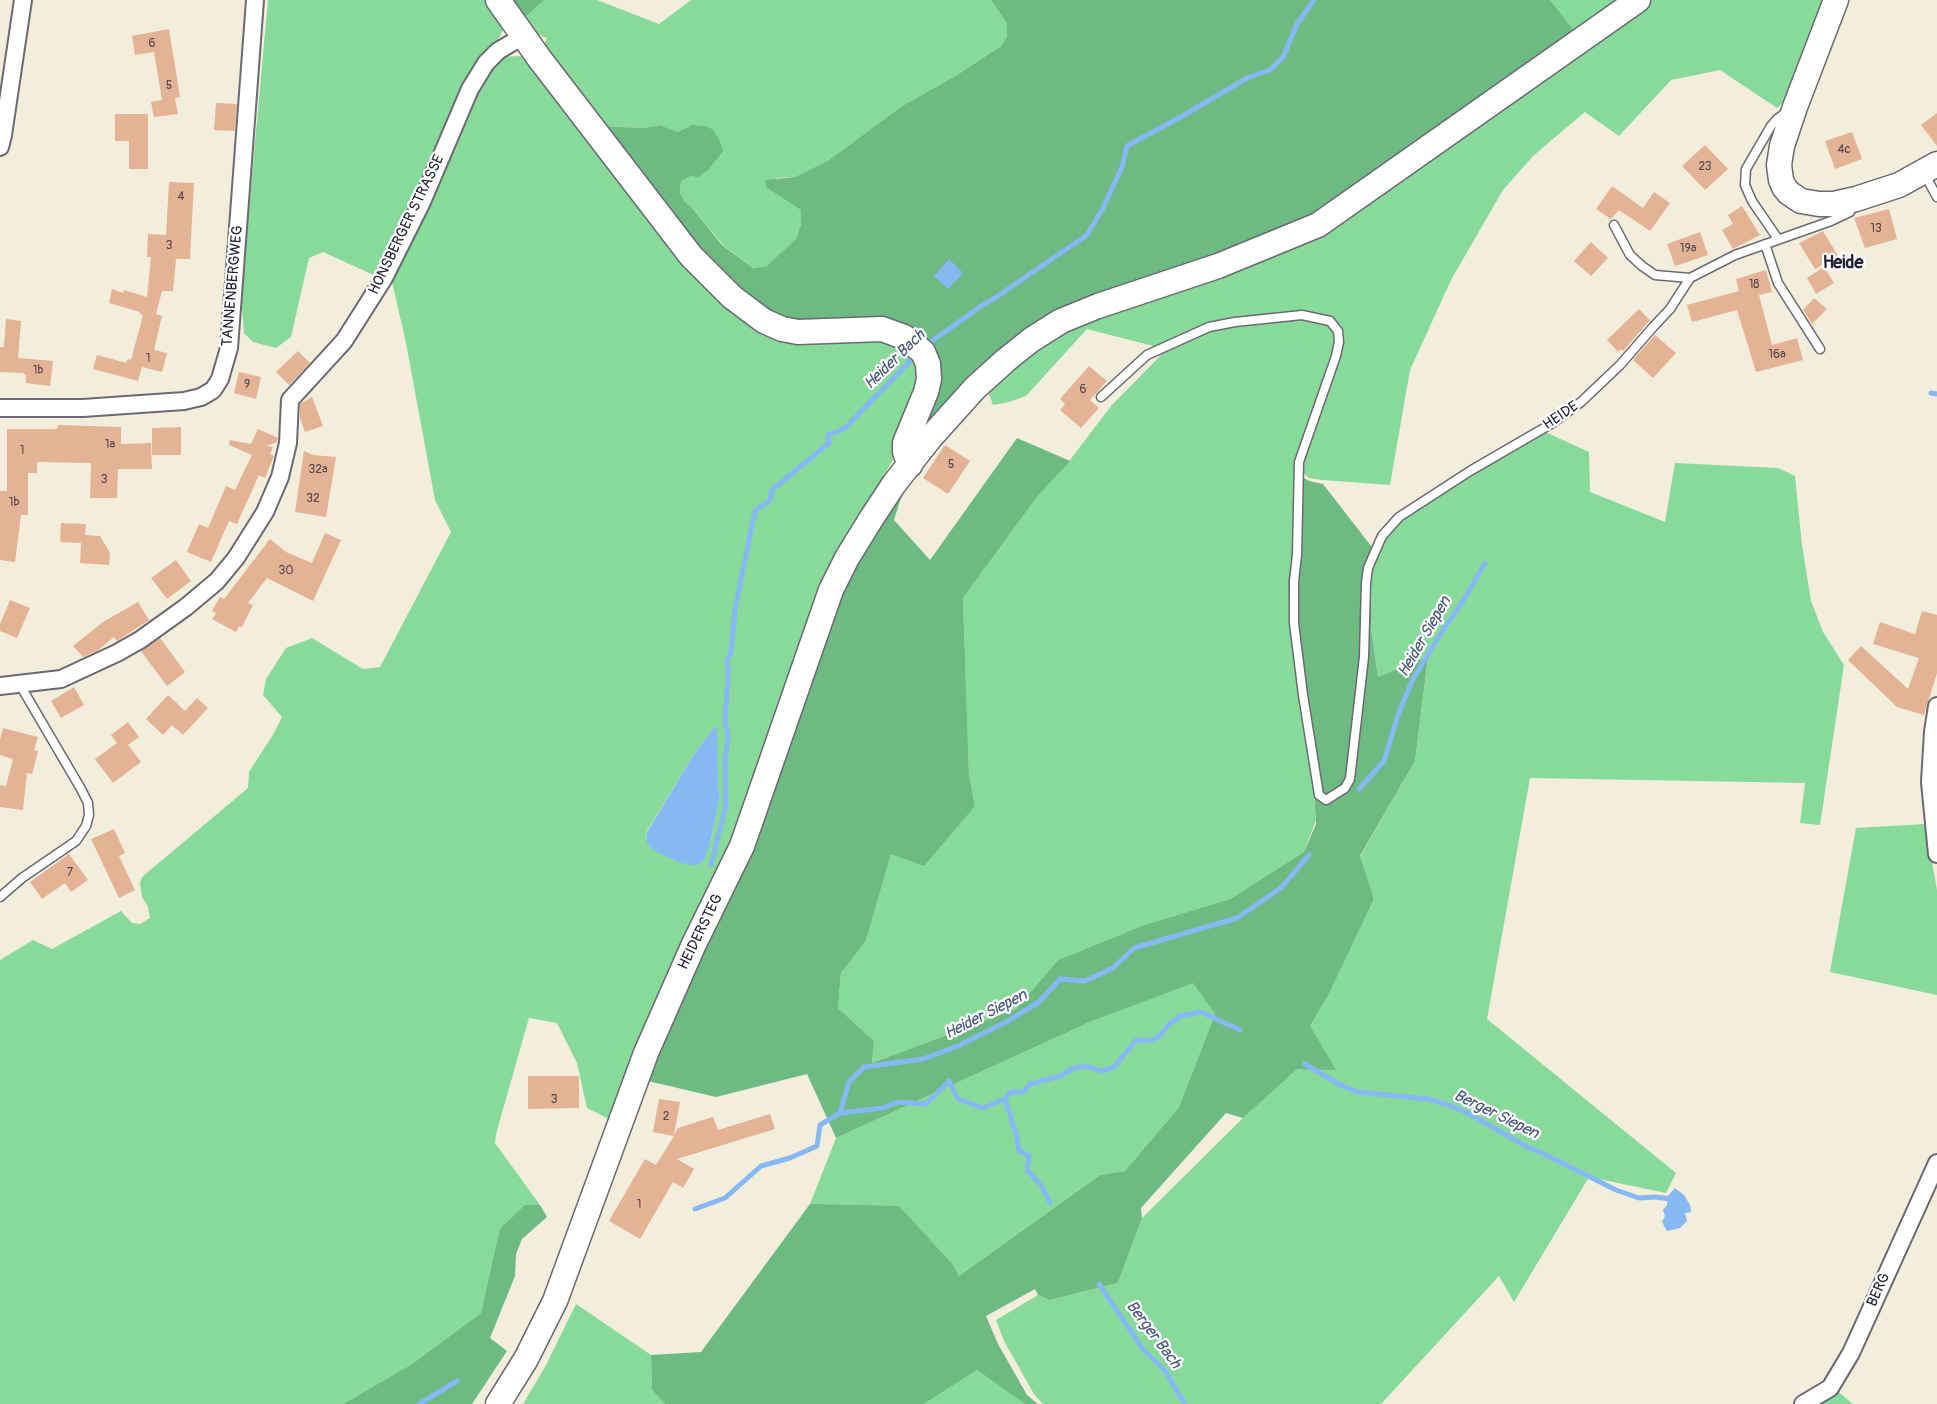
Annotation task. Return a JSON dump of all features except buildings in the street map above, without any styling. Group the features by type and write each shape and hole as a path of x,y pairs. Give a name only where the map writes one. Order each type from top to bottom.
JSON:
{"main road":[{"path":"498,0 691,256 732,297 764,321 782,329 798,332 882,329 897,333 921,349 928,364 929,380 905,443 905,452 910,465"},
{"name":"HEIDERSTEG","path":"498,1404 526,1359 561,1285 646,1053 686,962 742,846 831,590 865,528 910,465 949,416 975,388 1031,340 1076,314 1218,266 1318,225 1638,0"},
{"name":"HEIDE","path":"1836,0 1795,107 1780,156 1779,172 1784,187 1794,197 1810,203 1834,204 1899,184 1931,168"}],"street":[{"path":"0,147 23,0"},
{"name":"TANNENBERGWEG","path":"0,408 83,408 184,401 201,397 213,390 220,380 229,348 255,0"},
{"name":"HONSBERGER STRASSE","path":"0,686 61,679 94,665 140,640 217,581 236,558 265,512 280,477 288,443 290,400 344,341 384,278 421,204 471,89 486,63 498,51 523,36"},
{"path":"1937,706 1932,732 1930,782 1937,854"},
{"name":"BERG","path":"1803,1404 1830,1388 1851,1353 1937,1163"}],"lane":[{"name":"HEIDE","path":"1778,239 1752,201 1745,184 1746,169 1777,119 1795,107"},
{"path":"1931,168 1937,197"},
{"name":"HEIDE","path":"1101,397 1147,355 1209,327 1302,315 1316,316 1330,321 1338,331 1340,342 1336,356 1299,462 1297,555 1294,581 1294,623 1303,695 1319,795 1326,800 1346,788 1350,779 1364,657 1368,568 1382,536 1399,518 1470,471 1551,424 1581,402 1620,365 1662,318 1690,278 1736,255 1812,229 1850,212 1856,199"},
{"path":"1614,225 1630,255 1648,271 1655,275 1690,278"},
{"path":"1765,244 1778,283 1820,349"},
{"path":"0,897 22,878 76,840 87,826 89,815 88,803 81,789 20,685"}],"green space":[{"path":"268,0 495,0 504,28 378,277 323,252 309,258 291,337 276,348 253,342 244,333 241,297"},
{"path":"508,0 544,0 522,20"},
{"path":"544,0 597,0 659,24 691,0 991,0 1007,24 1007,36 1001,46 957,75 902,106 829,160 795,177 776,178 786,198 801,210 801,224 796,239 781,254 767,266 753,268 723,245 685,202 680,193 681,181 691,176 691,125 678,132 660,125 643,128 599,126 544,46 547,38 534,33 522,20"},
{"path":"991,0 1550,0 1581,39 1348,202 1061,321 910,465 926,392 913,342 798,332 732,297 599,126 643,128 660,125 678,132 691,125 712,129 723,151 709,169 699,177 691,176 681,181 680,193 722,245 753,268 767,266 796,239 801,224 801,210 766,187 765,180 795,177 829,160 902,106 957,75 1001,46 1007,36 1007,24"},
{"path":"1550,0 1634,0 1579,37"},
{"path":"1643,0 1827,0 1792,93 1777,108 1720,70 1671,80 1619,136 1585,112 1534,155 1503,190 1451,280 1410,370 1390,485 1309,478 1301,471 1331,378 1324,376 1297,459 1293,555 1288,579 1289,621 1309,741 1316,820 1304,852 1230,899 1144,925 1058,960 1016,1009 872,1063 874,1041 838,1008 841,973 866,941 891,854 975,806 969,774 963,598 1037,497 1070,460 1111,406 1162,354 1157,347 1087,329 1026,396 993,405 985,382 1007,361"},
{"path":"520,56 537,62 685,254 865,331 923,359 898,451 839,554 731,858 611,1120 587,1108 577,1063 557,1023 529,1018 495,1143 540,1205 525,1205 485,1296 481,1313 412,1364 343,1404 0,1404 0,960 33,940 52,949 121,911 132,923 140,924 150,918 148,907 142,897 140,883 142,877 248,788 249,772 282,717 263,695 266,679 286,648 312,638 363,669 380,667 451,532 435,500 406,343 391,277 471,99 494,62 500,63 500,57","holes":["715,726 720,795 710,845 646,842 647,831 693,756"]},
{"path":"1543,431 1589,452 1590,492 1665,522 1675,463 1778,468 1795,476 1802,545 1811,601 1823,632 1844,665 1820,825 1800,823 1805,783 1530,778 1487,1019 1676,1173 1666,1193 1589,1177 1514,1302 1499,1276 1381,1404 1043,1404 1034,1394 1004,1341 996,1320 1038,1295 1050,1300 1118,1283 1142,1218 1296,1069 1310,1026 1329,994 1374,899 1360,857 1415,761 1428,658 1378,678 1371,629 1371,546 1379,537 1474,472"},
{"path":"1017,438 1070,461 1037,497 963,598 969,774 975,806 924,866 891,854 866,941 841,973 838,1008 874,1041 872,1063 1016,1009 1058,960 1144,925 1230,899 1304,852 1316,820 1310,741 1289,621 1288,579 1293,555 1301,476 1309,481 1323,484 1371,546 1371,629 1378,677 1428,657 1415,761 1360,856 1374,899 1329,994 1310,1026 1336,1070 1297,1069 1243,1118 1226,1113 1141,1208 1142,1218 1118,1283 1050,1300 1038,1295 1035,1289 986,1316 998,1344 1027,1395 1038,1404 1025,1404 977,1370 924,1404 665,1404 652,1390 651,1355 701,1352 810,1204 899,1206 953,1265 959,1276 1100,1175 1125,1171 1179,1107 1215,1014 1193,983 1092,1021 836,1138 807,1074 716,1097 648,1081 839,593 908,476 894,520 930,560"},
{"path":"1925,824 1937,890 1937,995 1830,972 1856,828"},
{"path":"1193,982 1215,1014 1179,1107 1125,1171 1100,1175 959,1276 953,1265 810,1204 836,1138 1092,1021"},
{"path":"525,1205 540,1205 547,1217 522,1239 516,1254 515,1276 490,1338 507,1351 472,1404 343,1404 412,1364 481,1313 500,1229"},
{"path":"576,1304 651,1355 652,1390 665,1404 523,1404 545,1367"},
{"path":"977,1370 1026,1404 924,1404"},
{"path":"1835,1389 1853,1404 1810,1404"}],"water":[{"path":"949,259 963,273 948,289 934,276"},
{"path":"715,726 717,728 720,795 710,845 703,861 695,866 678,862 653,850 646,842 647,832 693,756"},
{"path":"1675,1188 1684,1195 1691,1212 1685,1213 1687,1221 1680,1228 1667,1231 1662,1222 1665,1216 1663,1210 1667,1205 1668,1196"}],"waterway":[{"name":"Heider Bach","path":"925,346 1087,235 1103,208 1122,167 1127,146 1247,78 1270,70 1283,57 1297,24 1314,0"},
{"name":"Heider Bach","path":"711,865 726,805 727,660 731,653 735,609 755,511 770,500 772,490 829,443 828,435 844,429 916,355"},
{"name":"Heider Siepen","path":"1931,393 1937,394"},
{"name":"Heider Siepen","path":"1359,789 1384,761 1399,712 1413,679 1485,563"},
{"name":"Heider Siepen","path":"695,1209 725,1198 761,1166 790,1158 817,1146 820,1125 840,1113 849,1082 864,1067 923,1059 958,1046 1006,1022 1039,1002 1060,979 1085,981 1113,968 1134,948 1237,918 1281,888 1309,855"},
{"name":"Berger Siepen","path":"1005,1099 1010,1092 1023,1092 1030,1084 1060,1076 1074,1068 1086,1066 1101,1071 1107,1070 1115,1066 1137,1039 1152,1040 1160,1036 1179,1016 1201,1012 1240,1030"},
{"name":"Berger Siepen","path":"1305,1064 1342,1086 1358,1092 1428,1099 1446,1104 1468,1113 1527,1147 1616,1190 1639,1198 1671,1199"},
{"name":"Berger Bach","path":"840,1113 883,1108 898,1102 926,1104 949,1081 958,1099 983,1108 1005,1099 1019,1151 1029,1156 1027,1170 1041,1185 1050,1203"},
{"name":"Berger Bach","path":"1099,1284 1142,1348 1165,1371 1185,1404"},
{"name":"Heider Bach","path":"419,1404 457,1381"}],"district":[{"name":"Heide","path":"1843,263"}]}
